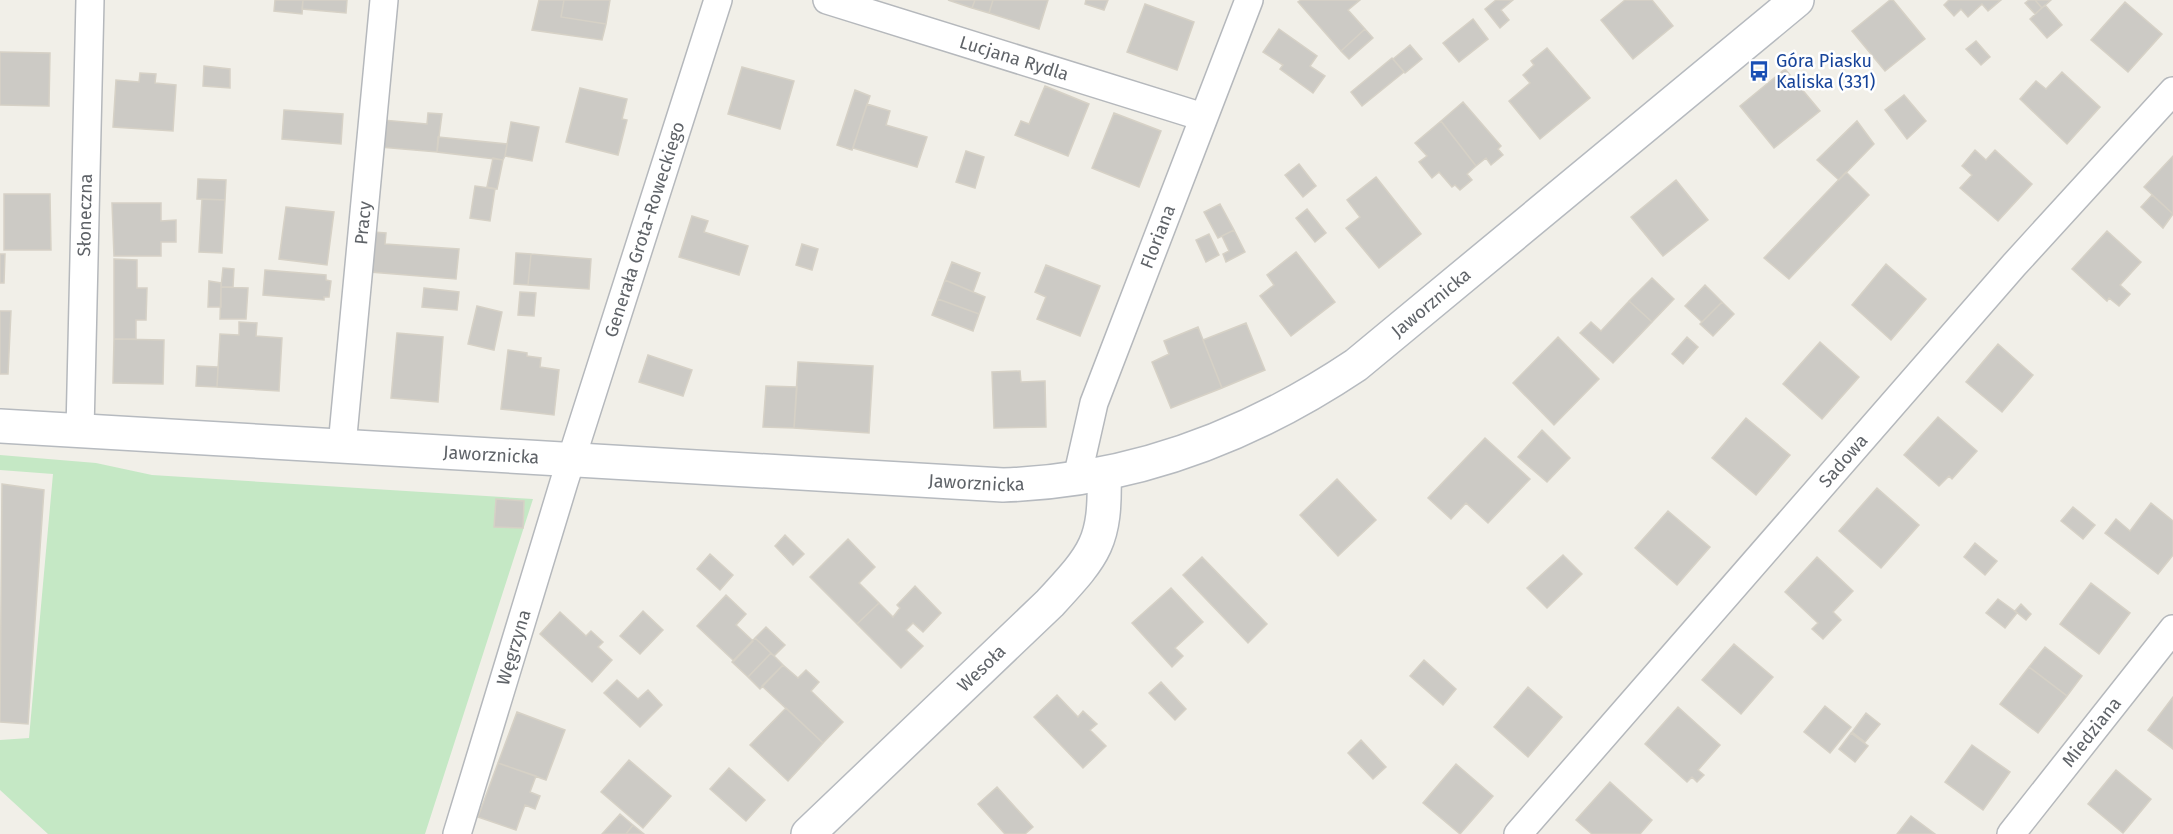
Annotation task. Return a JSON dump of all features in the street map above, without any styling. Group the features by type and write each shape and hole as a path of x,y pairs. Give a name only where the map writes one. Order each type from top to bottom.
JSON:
{"street":[{"name":"Słoneczna","path":"80,431 90,0"},
{"name":"Pracy","path":"342,446 384,0"},
{"name":"Generała Grota-Roweckiego","path":"571,460 718,0"},
{"name":"Lucjana Rydla","path":"827,0 1203,117"},
{"name":"Floriana","path":"1091,476 1094,403 1249,0"},
{"name":"Jaworznicka","path":"0,426 1003,485 1091,476 1179,455 1232,435 1309,395 1356,365 1797,0"},
{"name":"Sadowa","path":"1518,834 2014,265 2173,91"},
{"name":"Węgrzyna","path":"457,834 571,460"},
{"name":"Wesoła","path":"808,834 1050,603 1082,568 1098,543 1103,519 1091,476"},
{"name":"Miedziana","path":"2011,834 2173,629"}],"green space":[{"path":"0,455 96,463 152,475 533,499 425,834 48,834 0,790 0,740 29,738 53,474 0,470"}],"building":[{"path":"275,0 303,0 302,14 274,11"},
{"path":"303,0 347,0 346,13 302,9"},
{"path":"539,0 564,0 561,17 606,24 602,40 532,30"},
{"path":"564,0 610,0 606,24 561,17"},
{"path":"948,0 975,0 972,8"},
{"path":"975,0 993,0 989,13 972,8"},
{"path":"993,0 1048,0 1039,29 989,13"},
{"path":"1086,0 1108,0 1104,10 1085,4"},
{"path":"1301,0 1360,0 1348,10 1365,29 1341,51 1298,2"},
{"path":"1496,0 1513,0 1501,10 1509,20 1500,28 1485,9"},
{"path":"1625,0 1652,0 1673,26 1633,59 1601,20"},
{"path":"1890,0 1893,0 1925,39 1885,71 1852,31"},
{"path":"1949,0 2001,0 1988,11 1982,4 1968,17 1961,9 1954,16 1944,5"},
{"path":"2035,0 2042,8 2035,14 2025,3"},
{"path":"2035,0 2051,0 2042,8"},
{"path":"2125,2 2162,34 2128,72 2091,40"},
{"path":"1145,4 1194,22 1177,70 1127,52"},
{"path":"2045,5 2062,25 2047,38 2030,19"},
{"path":"1473,19 1488,39 1459,62 1443,43"},
{"path":"1279,29 1317,56 1310,66 1325,76 1313,93 1280,69 1283,65 1263,52"},
{"path":"1365,29 1373,38 1349,59 1341,51"},
{"path":"1976,41 1990,57 1981,65 1966,49"},
{"path":"1410,45 1422,59 1405,73 1393,59"},
{"path":"1547,48 1590,98 1540,139 1509,101 1530,83 1523,75 1534,65 1531,61"},
{"path":"0,52 50,53 49,106 0,105"},
{"path":"1392,58 1404,72 1362,106 1351,92"},
{"path":"204,66 230,69 230,88 203,86"},
{"path":"742,67 794,81 780,129 728,114"},
{"path":"1785,69 1820,111 1774,148 1740,106"},
{"path":"2062,72 2100,107 2067,144 2020,99 2036,81 2046,89"},
{"path":"140,73 156,74 155,83 176,85 173,131 113,127 116,80 139,82"},
{"path":"1045,86 1089,104 1068,156 1015,135 1021,121 1029,124"},
{"path":"580,88 627,99 622,119 627,120 618,155 566,142"},
{"path":"855,90 870,96 852,150 837,145"},
{"path":"1904,95 1926,121 1907,139 1885,110"},
{"path":"1463,102 1501,146 1498,149 1503,155 1491,165 1486,158 1476,166 1441,121"},
{"path":"867,104 890,111 886,125 927,137 917,167 853,148"},
{"path":"284,110 343,114 341,144 282,139"},
{"path":"428,113 442,114 437,152 380,147 383,120 427,124"},
{"path":"1114,113 1161,131 1139,187 1092,168"},
{"path":"1441,121 1476,166 1467,174 1472,180 1460,190 1455,185 1452,187 1439,172 1432,178 1419,162 1427,156 1415,143"},
{"path":"1857,121 1874,144 1839,180 1817,160"},
{"path":"511,122 539,127 532,161 505,156"},
{"path":"438,137 507,144 505,156 503,160 437,152"},
{"path":"1975,150 1986,160 1995,150 2032,184 1998,221 1960,188 1972,175 1962,166"},
{"path":"966,151 984,157 975,188 956,182"},
{"path":"2173,156 2173,214 2144,187"},
{"path":"493,158 503,160 497,189 487,187"},
{"path":"1299,164 1316,186 1303,197 1285,175"},
{"path":"1846,172 1869,195 1789,279 1764,258"},
{"path":"1376,177 1421,234 1379,268 1346,228 1360,217 1347,200"},
{"path":"198,179 226,180 225,200 197,199"},
{"path":"1676,180 1708,220 1663,256 1631,217"},
{"path":"475,186 495,189 490,221 470,218"},
{"path":"4,194 50,194 51,250 4,250"},
{"path":"2152,195 2173,214 2163,228 2141,207"},
{"path":"202,199 225,200 222,253 199,252"},
{"path":"112,203 161,203 161,221 176,220 176,242 161,242 161,256 114,256"},
{"path":"1220,204 1234,230 1218,238 1204,212"},
{"path":"286,207 334,212 327,265 279,259"},
{"path":"1307,209 1326,233 1315,242 1296,218"},
{"path":"692,216 708,221 704,232 748,246 739,275 679,257"},
{"path":"1234,230 1245,252 1226,262 1223,254 1229,251 1222,236"},
{"path":"2107,231 2141,262 2120,285 2130,294 2119,306 2109,298 2107,301 2072,269"},
{"path":"373,232 386,233 385,244 459,249 456,279 370,272"},
{"path":"1209,234 1219,255 1206,262 1196,240"},
{"path":"802,244 818,249 812,270 796,265"},
{"path":"1296,252 1335,302 1291,336 1260,296 1274,285 1267,275"},
{"path":"516,253 531,254 528,285 514,284"},
{"path":"0,254 5,254 4,283 0,283"},
{"path":"531,254 591,259 589,289 528,285"},
{"path":"114,259 137,260 137,288 147,288 146,320 136,320 136,339 114,339"},
{"path":"952,262 980,273 973,292 945,280"},
{"path":"1886,264 1926,299 1891,340 1852,305"},
{"path":"1046,265 1100,286 1080,336 1037,319 1046,297 1035,292"},
{"path":"223,268 234,269 233,287 221,287"},
{"path":"265,270 326,275 326,280 331,281 329,297 324,297 324,300 263,295"},
{"path":"1652,278 1674,299 1652,322 1629,301"},
{"path":"945,280 985,297 979,314 938,299"},
{"path":"209,281 221,283 221,307 208,307"},
{"path":"1705,285 1722,302 1702,322 1685,306"},
{"path":"221,287 248,288 246,319 220,319"},
{"path":"424,288 459,292 457,310 422,307"},
{"path":"520,292 536,293 534,316 518,315"},
{"path":"938,299 979,314 973,331 932,315"},
{"path":"1629,301 1652,322 1613,363 1580,333 1591,322 1601,331"},
{"path":"1722,302 1734,314 1713,336 1700,324"},
{"path":"477,306 502,312 494,350 468,344"},
{"path":"0,311 11,311 8,374 0,374"},
{"path":"239,322 257,323 256,336 282,338 279,391 217,387 220,334 239,335"},
{"path":"1246,323 1265,370 1222,388 1203,340"},
{"path":"1198,327 1222,388 1171,408 1152,362 1169,354 1164,341"},
{"path":"397,333 443,337 438,402 391,398"},
{"path":"1558,337 1599,379 1554,425 1513,383"},
{"path":"1687,337 1698,347 1683,364 1672,354"},
{"path":"114,339 164,340 163,384 113,383"},
{"path":"1820,342 1859,377 1822,419 1783,384"},
{"path":"1998,344 2033,375 2002,412 1966,382"},
{"path":"508,350 541,358 540,367 559,370 554,415 501,409"},
{"path":"648,355 692,370 683,396 639,382"},
{"path":"798,362 873,366 869,433 794,428"},
{"path":"197,366 218,367 217,387 196,386"},
{"path":"1020,371 1021,382 1045,381 1046,427 994,428 992,372"},
{"path":"766,386 797,387 794,428 763,427"},
{"path":"1938,417 1977,451 1952,479 1949,476 1939,486 1904,455"},
{"path":"1746,418 1790,455 1756,495 1712,458"},
{"path":"1542,430 1570,458 1547,482 1518,457"},
{"path":"1485,438 1530,479 1488,523 1466,503 1451,519 1428,498"},
{"path":"1337,479 1376,520 1338,556 1300,515"},
{"path":"2,484 44,490 28,724 0,722"},
{"path":"1877,488 1919,525 1881,568 1839,531"},
{"path":"496,499 524,501 523,528 494,527"},
{"path":"2151,503 2173,521 2173,555 2158,574 2105,533 2116,519 2130,531"},
{"path":"2073,507 2095,525 2083,539 2061,521"},
{"path":"1668,511 1710,547 1677,585 1635,548"},
{"path":"785,535 804,554 793,565 775,546"},
{"path":"848,539 875,567 859,583 879,603 857,624 810,577"},
{"path":"1975,543 1997,561 1985,575 1964,557"},
{"path":"710,554 733,575 720,590 697,569"},
{"path":"1563,555 1582,574 1547,608 1527,588"},
{"path":"1202,557 1267,624 1248,643 1183,575"},
{"path":"1817,557 1853,591 1833,612 1841,620 1823,639 1812,629 1818,623 1785,592"},
{"path":"2091,583 2130,613 2099,654 2060,624"},
{"path":"915,586 941,613 923,632 913,623 906,630 923,646 901,668 857,624 879,603 893,617 900,608 897,605"},
{"path":"1171,588 1203,622 1175,648 1183,656 1172,667 1132,623"},
{"path":"726,595 746,614 736,625 753,641 734,661 697,626"},
{"path":"1998,599 2017,613 2005,628 1986,613"},
{"path":"2021,604 2031,614 2026,620 2015,611"},
{"path":"643,611 663,630 640,654 620,636"},
{"path":"560,612 586,636 591,631 603,642 598,647 612,660 592,682 540,634"},
{"path":"766,627 785,645 774,656 755,638"},
{"path":"755,638 771,653 748,677 732,662"},
{"path":"1734,644 1773,677 1741,714 1702,680"},
{"path":"2045,647 2082,676 2067,696 2029,667"},
{"path":"771,653 783,665 760,689 748,677"},
{"path":"1424,660 1456,689 1443,705 1410,676"},
{"path":"783,665 798,678 806,670 819,682 811,691 843,722 823,743 762,686"},
{"path":"2029,667 2067,696 2038,733 2000,704"},
{"path":"617,680 638,699 648,690 662,705 640,727 604,693"},
{"path":"1161,682 1186,709 1175,720 1149,693"},
{"path":"1528,687 1562,717 1528,757 1494,727"},
{"path":"1057,695 1078,717 1083,711 1097,724 1090,730 1106,746 1083,768 1034,717"},
{"path":"2173,697 2173,749 2148,730"},
{"path":"1825,706 1851,727 1830,753 1804,732"},
{"path":"1678,707 1720,745 1698,770 1704,775 1697,782 1692,777 1687,782 1645,744"},
{"path":"786,708 823,743 788,781 750,745"},
{"path":"517,712 565,730 546,780 498,763"},
{"path":"1866,713 1880,724 1865,742 1852,732"},
{"path":"1851,733 1868,746 1855,762 1839,749"},
{"path":"1361,740 1386,767 1373,779 1348,753"},
{"path":"1972,745 2010,772 1983,810 1945,782"},
{"path":"629,760 671,796 643,828 601,792"},
{"path":"498,763 536,776 530,792 540,796 535,809 525,805 516,830 478,817"},
{"path":"1456,764 1493,796 1460,834 1423,803"},
{"path":"729,768 765,800 746,821 710,789"},
{"path":"2116,770 2151,799 2123,833 2088,804"},
{"path":"1610,782 1652,820 1640,834 1592,834 1576,820"},
{"path":"997,787 1033,827 1025,834 1005,834 978,804"},
{"path":"620,814 633,825 626,834 602,834"},
{"path":"1911,816 1935,834 1897,834"},
{"path":"633,825 644,834 626,834"}],"place":[{"name":"Góra Piasku Kaliska (331)","path":"1759,71"}]}
